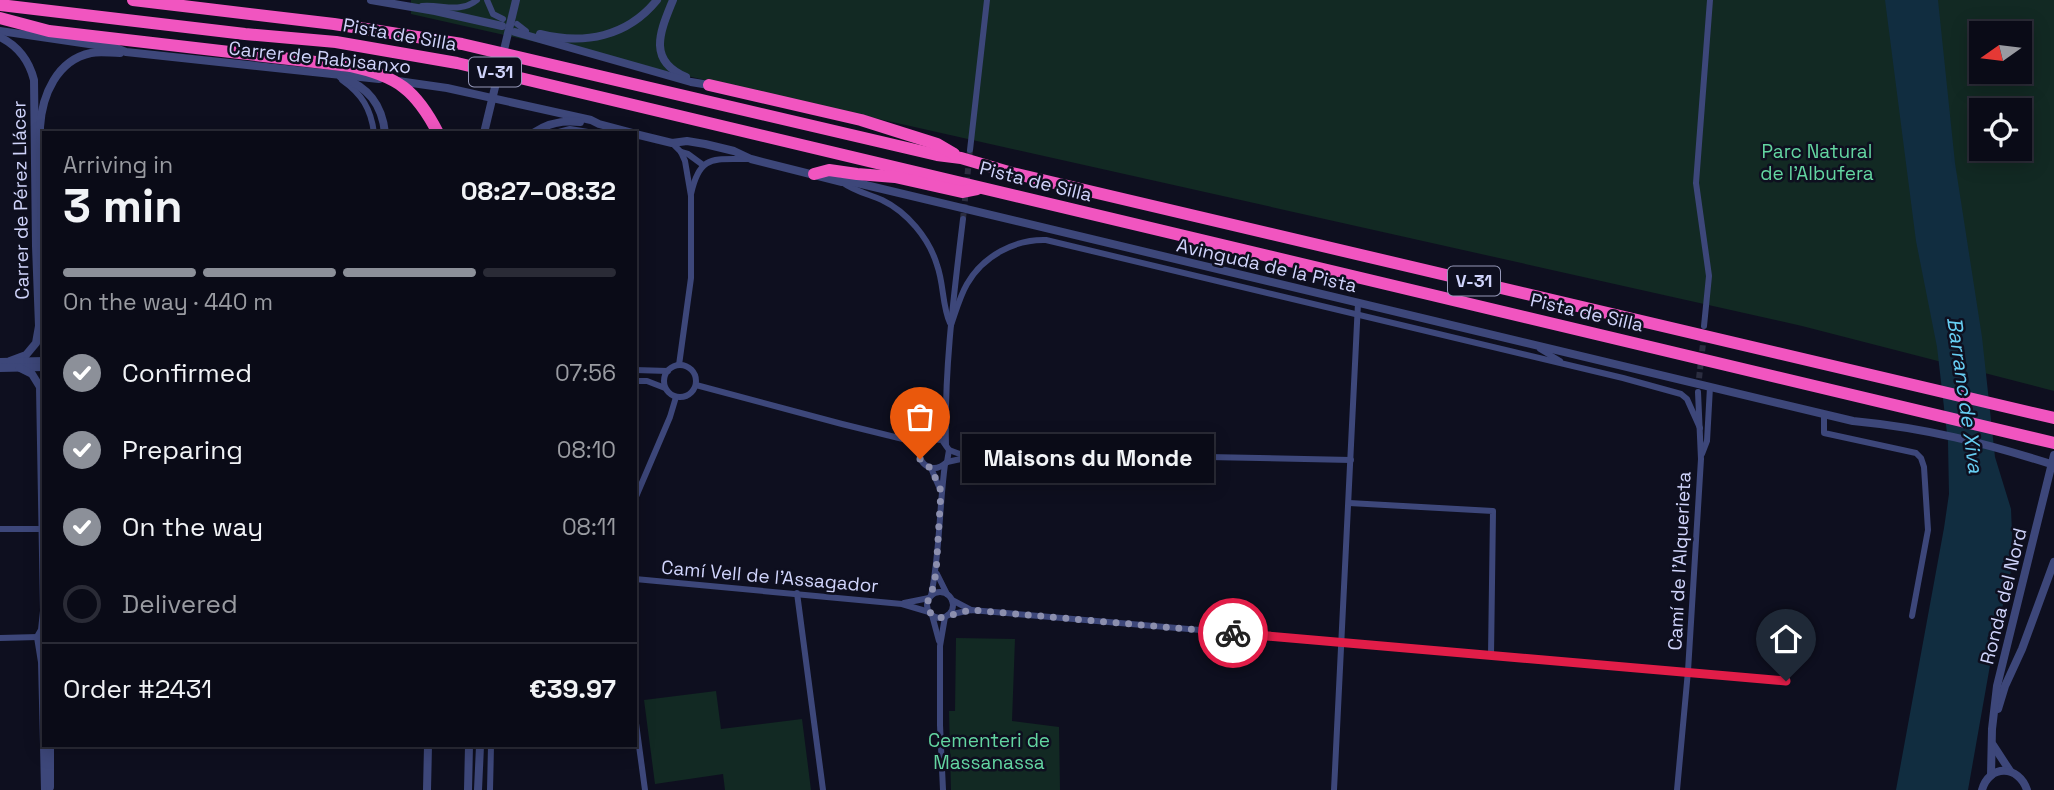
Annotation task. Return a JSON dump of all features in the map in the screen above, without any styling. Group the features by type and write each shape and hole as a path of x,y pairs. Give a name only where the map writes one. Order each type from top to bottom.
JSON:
{"highway":[{"name":"Pista de Silla","path":"133,0 334,24 462,44 937,155 966,154 1040,179 2054,418"},
{"name":"Pista de Silla","path":"0,5 336,42 457,63 2054,443"},
{"path":"0,18 49,31 376,71 402,85 415,97 437,131"},
{"path":"709,85 861,120 966,154"},
{"path":"814,174 829,170 895,177 962,192 981,189"}],"street":[{"path":"371,0 503,23"},
{"path":"415,7 466,7 477,0"},
{"path":"487,0 493,14 503,23"},
{"path":"484,131 516,0"},
{"path":"657,0 633,23 605,36 566,39 516,28 691,82 709,85"},
{"path":"673,0 659,41 662,56 668,66 678,73 709,85"},
{"path":"966,154 987,0"},
{"path":"1704,326 1709,276 1696,183 1710,0"},
{"name":"Carrer de Rabisanxo","path":"0,31 116,48 126,52 352,75 447,88 591,120 620,131"},
{"name":"Carrer de Pérez Llácer","path":"0,37 9,41 26,58 34,80 39,326 36,343 26,355 10,361"},
{"name":"Carrer de Pérez Llácer","path":"42,187 41,111 52,81 76,59 88,54 126,52"},
{"path":"335,75 354,88 365,102 374,131"},
{"path":"335,75 355,82 367,91 376,103 385,131"},
{"path":"536,131 557,122 598,124"},
{"path":"562,131 582,131"},
{"name":"Carrer de Rabisanxo","path":"637,136 672,143 687,141 705,144 734,150 751,159"},
{"path":"672,143 681,152 703,165 695,179 691,196"},
{"path":"679,365 691,278 691,196 681,152"},
{"name":"Avinguda de la Pista","path":"703,165 720,159 751,159 1853,421 1899,425 1946,434 2054,465"},
{"path":"842,182 897,209 924,237 936,260 943,282 946,315 951,325"},
{"path":"940,646 927,605 936,573 941,491 948,447 946,418 951,325 963,219"},
{"name":"Avinguda de la Pista","path":"951,325 967,283 989,259 1019,242 1046,240 1681,394 1687,399 1700,428"},
{"path":"1334,790 1358,303"},
{"path":"1535,346 1565,364"},
{"path":"1533,356 1567,353"},
{"path":"0,362 42,360"},
{"path":"637,370 668,371 679,365 686,366 693,372 695,385 688,395 676,397 665,388 647,381 637,381"},
{"path":"0,368 42,367"},
{"path":"0,529 42,528 40,387 32,374 20,368"},
{"path":"665,388 664,380 668,371"},
{"path":"1623,378 1644,372"},
{"path":"695,385 902,439 936,438 970,457"},
{"name":"Camí de l'Alquerieta","path":"1701,459 1707,441 1710,387"},
{"name":"Camí de l'Alquerieta","path":"1677,790 1688,671 1701,459 1698,393"},
{"path":"637,494 676,397"},
{"path":"1824,414 1824,433 1916,453 1922,458 1928,530 1912,616"},
{"path":"919,454 926,440 946,418"},
{"path":"902,439 919,454 922,463 931,468 970,457 1351,460"},
{"name":"Ronda del Nord","path":"1991,775 1997,686 2054,455"},
{"path":"931,468 941,491"},
{"path":"1349,503 1493,511 1491,655"},
{"path":"1992,729 2005,686 2022,649 2054,562"},
{"path":"936,573 952,608 947,616 940,646 943,790"},
{"name":"Camí Vell de l'Assagador","path":"637,579 902,604 931,614"},
{"path":"797,593 823,790"},
{"path":"930,597 939,593 971,610"},
{"name":"Camí Vell de l'Assagador","path":"902,604 930,597"},
{"path":"931,614 939,618 971,610 1786,681"},
{"path":"0,638 41,636 42,662"},
{"path":"637,731 645,790"},
{"name":"Ronda del Nord","path":"1993,745 2010,771 2017,774 2028,789"},
{"path":"44,747 47,790"},
{"path":"47,790 50,747"},
{"path":"427,790 428,747"},
{"path":"468,790 469,747"},
{"path":"478,790 480,747"},
{"path":"490,790 491,747"},
{"path":"1982,790 1991,775 2003,770 2010,771"}],"green space":[{"name":"Parc Natural de l'Albufera","path":"411,0 2054,0 2054,391 1802,326 411,14"},
{"name":"Cementeri de Massanassa","path":"956,638 1015,639 1012,721 1059,727 1060,790 951,790 949,711 955,711"},
{"path":"716,691 721,729 802,719 811,790 725,790 723,774 655,784 644,700"}],"water":[{"name":"Barranc de Xiva","path":"1885,0 1938,0 1955,163 1982,337 1995,457 2011,509 2011,571 1995,637 1968,790 1896,790 1949,494 1948,442 1937,347 1916,241"}],"tunnel":[{"path":"963,219 970,150"},
{"path":"1698,387 1704,335"}],"way so far":[{"path":"920,459 926,467 931,468 941,491 936,573 927,605 929,612 935,617 942,618 971,610 1233,633"}],"place":[{"name":"Maisons du Monde","path":"920,459"}],"route":[{"path":"1233,633 1786,681"}]}
